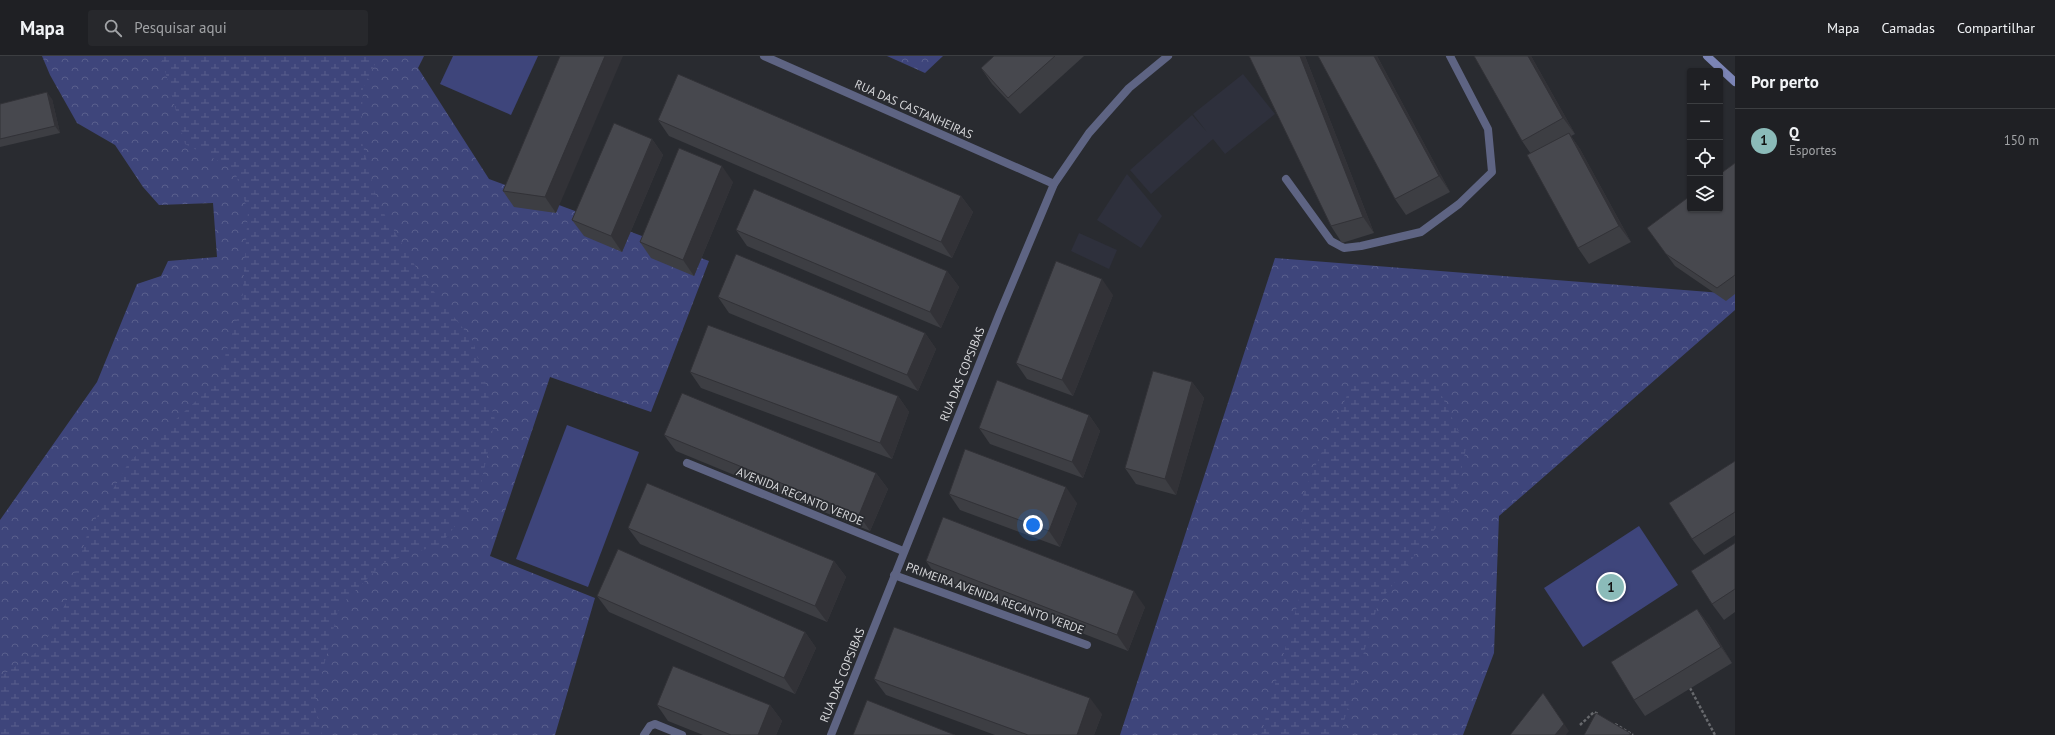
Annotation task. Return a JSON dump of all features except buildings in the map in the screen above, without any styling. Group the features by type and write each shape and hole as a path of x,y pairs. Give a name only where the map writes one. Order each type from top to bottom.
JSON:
{"main road":[{"path":"1707,56 1735,82"}],"street":[{"name":"RUA DAS CASTANHEIRAS","path":"764,56 1054,184"},
{"name":"RUA DAS COPSIBAS","path":"831,735 903,551 1054,184 1089,133 1129,88 1168,56"},
{"path":"1286,179 1331,241 1344,248 1361,246 1421,232 1459,204 1492,172 1488,128 1450,56"},
{"name":"AVENIDA RECANTO VERDE","path":"688,462 903,551"},
{"name":"PRIMEIRA AVENIDA RECANTO VERDE","path":"894,575 1087,645"},
{"path":"644,735 650,726 655,724 682,735"}],"path":[{"path":"1690,688 1716,735"},
{"path":"1580,725 1594,712 1600,715"},
{"path":"1614,723 1633,735"}],"shaded area":[{"path":"1243,74 1275,114 1225,154 1213,139 1151,194 1130,170 1192,115 1207,132 1193,114"},
{"path":"1127,174 1162,216 1141,248 1097,220"},
{"path":"1079,233 1117,250 1109,269 1071,251"}],"green space":[{"path":"42,56 424,56 418,68 489,179 709,261 651,412 550,377 490,556 595,598 555,735 0,735 0,520 97,382 137,284 161,276 168,261 217,257 213,203 159,205 143,187 115,145 77,123 50,75"},
{"path":"161,56 379,56 363,88 361,138 377,202 420,274 473,341 495,420 478,497 441,544 383,563 339,607 314,704 322,735 0,735 0,677 41,649 66,603 88,532 129,462 217,382 242,302 248,211 234,169 185,144"},
{"path":"453,56 538,56 511,115 440,84"},
{"path":"887,56 943,56 925,73"},
{"path":"1275,258 1735,294 1735,310 1499,516 1494,653 1463,735 1120,735"},
{"path":"1434,379 1466,448 1454,504 1378,604 1340,735 1261,735 1299,599 1303,494 1353,382"},
{"path":"567,425 639,452 588,587 516,559"},
{"path":"1639,526 1678,585 1583,647 1544,588"}],"place":[{"name":"Q","path":"1611,587"}]}
